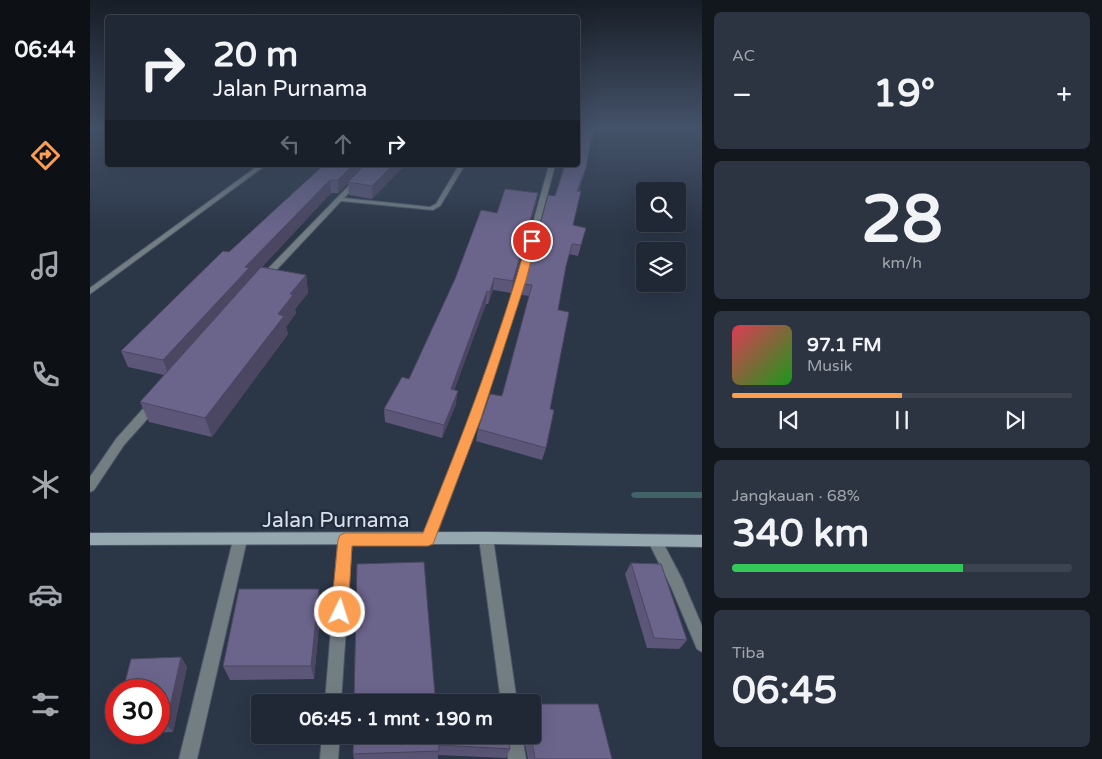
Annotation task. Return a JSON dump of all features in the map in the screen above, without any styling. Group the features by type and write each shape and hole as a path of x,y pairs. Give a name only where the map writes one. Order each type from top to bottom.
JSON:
{"street":[{"path":"90,292 260,167"},
{"path":"259,283 370,167"},
{"path":"339,199 431,209 438,205 461,167"},
{"path":"428,539 475,418 518,289 551,167"},
{"path":"90,487 120,442 159,398"},
{"path":"486,538 508,694"},
{"name":"Jalan Purnama","path":"90,539 345,540 486,538 702,541"},
{"path":"188,759 240,540"},
{"path":"334,694 345,540"},
{"path":"655,541 677,584 702,644"},
{"path":"329,759 330,744"},
{"path":"515,744 517,759"}],"building":[{"path":"580,162 587,162 577,191 581,191 573,225 586,228 581,245 572,244 558,310 569,312 550,409 554,410 546,448 478,429 490,394 502,396 532,285 524,284 548,195 555,196 564,167 580,167"},
{"path":"322,167 351,167 338,180 330,180 245,267 249,268 163,360 121,351 223,251 229,252"},
{"path":"363,167 391,167 372,186 348,182"},
{"path":"505,189 538,193 513,281 494,278 490,292 487,291 451,389 458,391 444,425 384,409 402,377 409,379 455,279 481,210 497,213"},
{"path":"261,267 306,275 290,294 293,295 278,314 284,316 205,418 140,402"},
{"path":"424,562 435,694 354,694 357,564"},
{"path":"631,563 661,564 687,640 654,638"},
{"path":"239,589 319,589 311,666 223,666"},
{"path":"181,657 170,706 170,679 126,679 131,659"},
{"path":"541,704 598,704 612,759 535,759 532,744 541,744"},
{"path":"354,744 509,744 510,749 439,745 439,751 353,754"}],"waterway":[{"path":"635,495 702,495"}],"route":[{"path":"340,612 345,540 428,539 475,418 532,241"}]}
